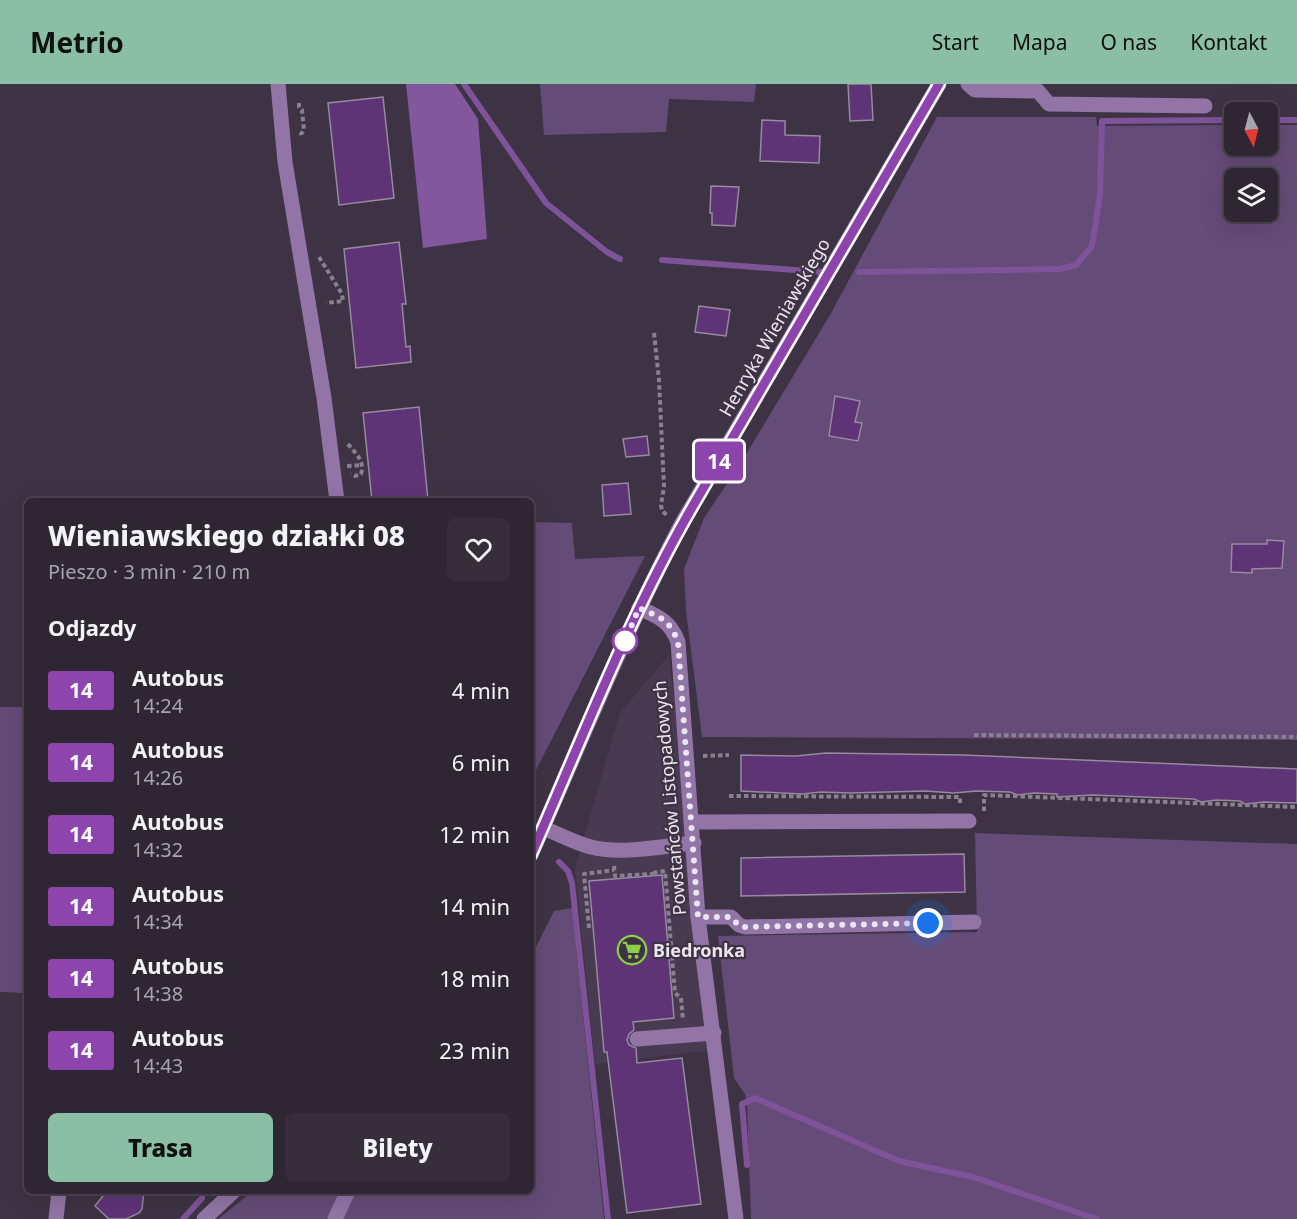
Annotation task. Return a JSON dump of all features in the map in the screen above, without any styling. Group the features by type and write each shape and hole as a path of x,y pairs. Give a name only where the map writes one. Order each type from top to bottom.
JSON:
{"street":[{"path":"278,84 285,162 324,398 337,498"},
{"name":"Henryka Wieniawskiego","path":"534,848 639,608 682,524 939,84"},
{"path":"968,84 975,90 1038,91 1049,104 1205,106"},
{"name":"Powstańców Listopadowych","path":"639,608 669,623 678,642 698,917 736,1219"},
{"path":"692,822 971,820"},
{"path":"543,828 577,843 601,849 616,850 694,843"},
{"path":"698,917 731,917 739,926 745,927 974,922"},
{"path":"637,1039 714,1033"},
{"path":"56,1219 59,1194"},
{"path":"204,1219 228,1194"},
{"path":"335,1219 347,1194"}],"path":[{"path":"319,256 342,294 343,301 326,303"},
{"path":"654,333 659,380 664,487 661,505 666,515 682,524"},
{"path":"343,467 357,476 362,472 362,461 347,443"},
{"path":"353,466 362,465"},
{"path":"974,735 1297,737"},
{"path":"686,756 729,755"},
{"path":"971,820 984,795 1297,807"},
{"path":"729,796 960,797 971,820"},
{"path":"589,928 584,874 614,870"},
{"path":"653,873 665,872 675,993 681,998 684,1035"}],"shaded area":[{"path":"406,84 455,84 478,119 487,239 423,248"},
{"path":"540,84 756,84 754,102 669,99 666,132 544,135"},
{"path":"937,117 1096,117 1097,126 1224,125 1224,156 1278,156 1278,125 1297,125 1297,740 702,737 686,611 684,569 704,518 739,466 830,315"},
{"path":"534,522 572,523 575,559 645,556 534,774"},
{"path":"669,655 713,1050 595,1064 575,868 620,713"},
{"path":"0,707 24,707 24,993 0,992"},
{"path":"975,833 1297,844 1297,1219 751,1219 747,1105 745,1094 734,1078 718,936 977,932"},
{"path":"572,908 604,1219 218,1219 249,1194 534,1194 534,951 554,911"}],"building":[{"path":"848,84 871,84 873,120 850,121"},
{"path":"383,97 394,198 339,205 328,103"},
{"path":"762,120 785,121 785,135 820,136 819,163 760,161"},
{"path":"711,186 739,187 735,226 712,225"},
{"path":"399,242 406,304 402,304 406,347 410,346 411,362 356,368 344,249"},
{"path":"699,306 730,310 726,336 695,332"},
{"path":"835,396 860,401 855,422 862,423 858,441 829,436"},
{"path":"419,407 428,498 372,498 363,413"},
{"path":"647,436 649,455 626,457 623,439"},
{"path":"628,483 631,514 604,516 602,485"},
{"path":"1267,540 1284,541 1282,568 1252,569 1252,573 1231,572 1232,544 1267,544"},
{"path":"826,753 963,755 1297,769 1297,803 1245,804 1240,801 1201,802 1194,799 1092,795 1057,797 1057,794 1018,795 1010,792 976,791 802,794 741,791 741,755 796,756"},
{"path":"964,854 965,892 741,896 741,858"},
{"path":"662,875 674,1018 633,1022 634,1030 629,1034 627,1040 629,1045 636,1048 637,1063 682,1058 701,1204 627,1213 607,1052 604,1052 589,881"},
{"path":"105,1194 144,1194 142,1209 139,1213 126,1219 109,1219 95,1206"}],"waterway":[{"path":"464,84 546,203 607,252 620,259"},
{"path":"859,272 1060,269 1076,265 1092,246 1100,195 1102,121 1224,120"},
{"path":"1278,120 1297,120"},
{"path":"662,260 822,272"},
{"path":"559,862 568,871 572,883 608,1219"},
{"path":"747,1165 742,1104 755,1098 899,1161 973,1177 1097,1219"},
{"path":"183,1219 202,1198"}],"bus line":[{"name":"14","path":"534,848 639,608 682,524 939,84"}],"place":[{"name":"Biedronka","path":"632,950"}],"route":[{"path":"625,641 622,648 639,608 669,623 678,642 698,917 731,917 739,926 745,927 928,923"}]}
